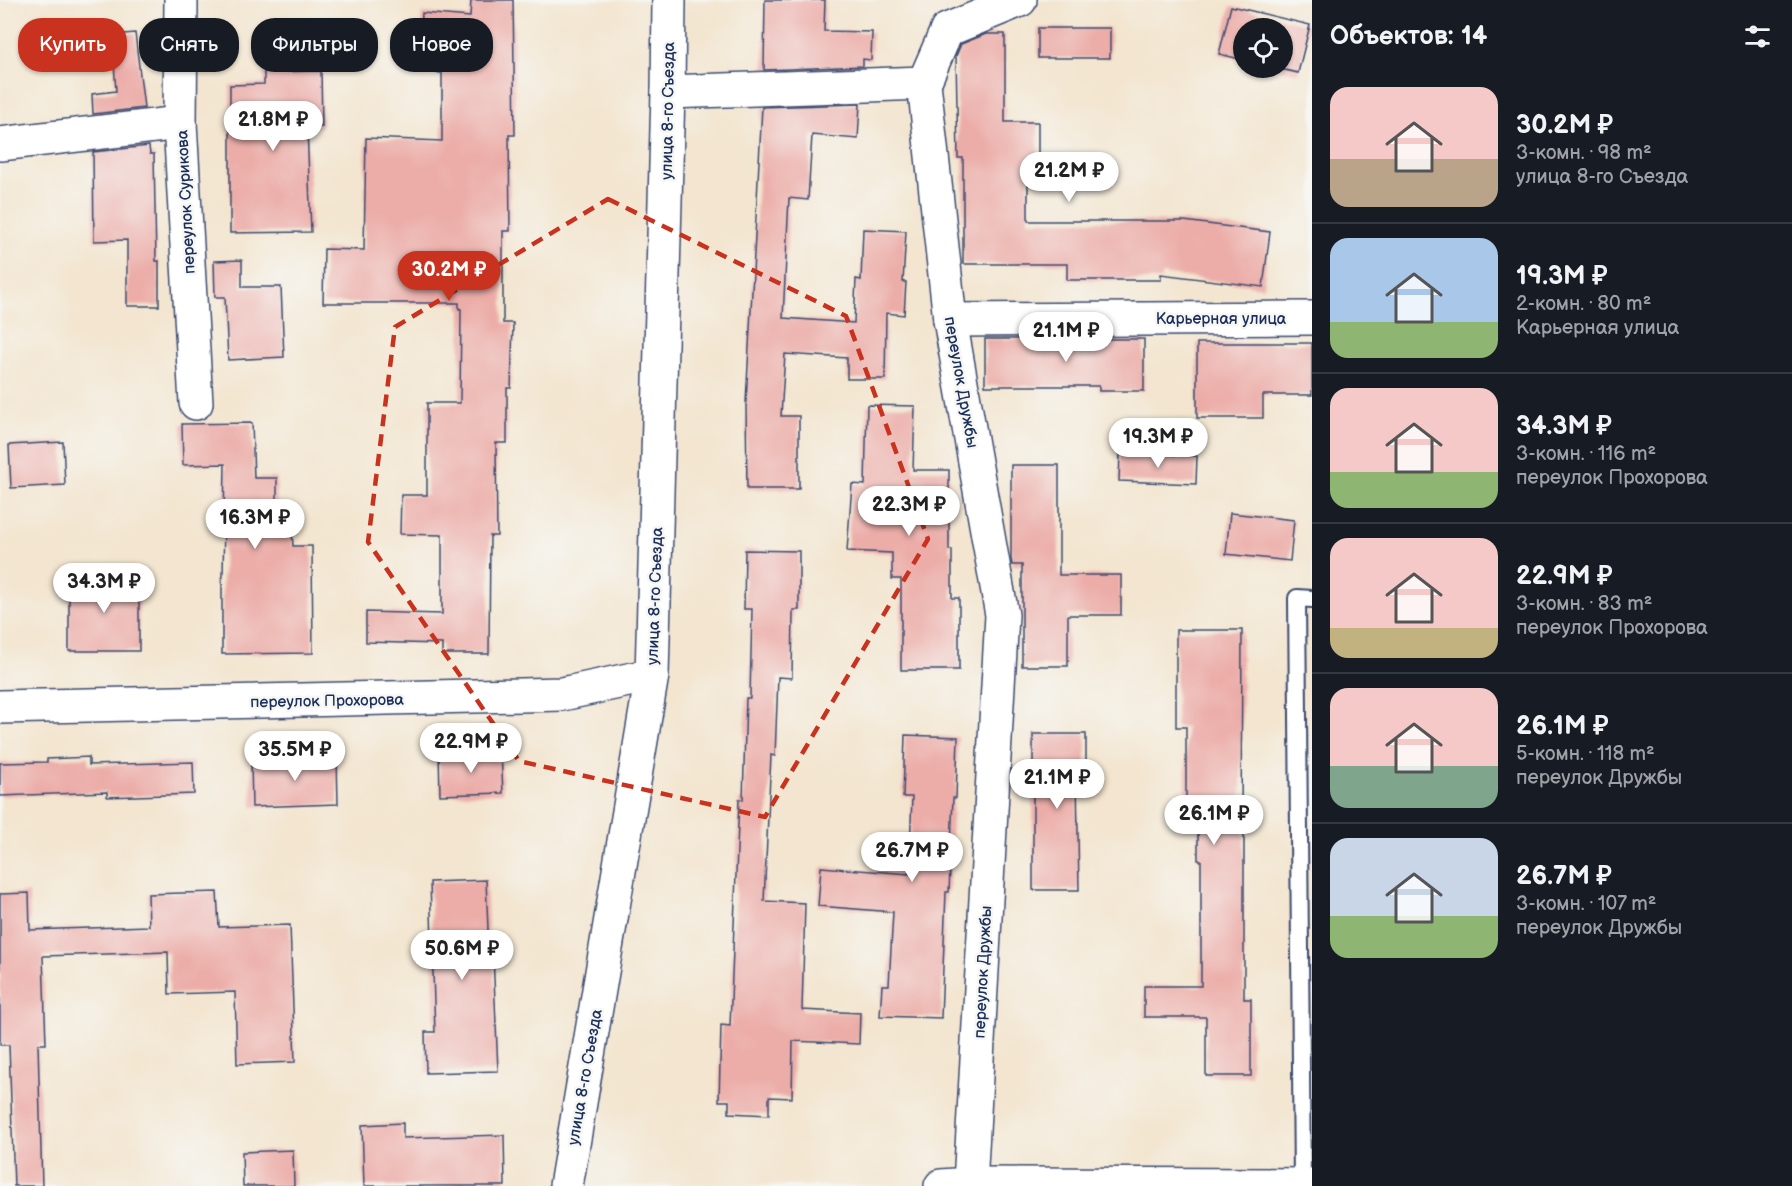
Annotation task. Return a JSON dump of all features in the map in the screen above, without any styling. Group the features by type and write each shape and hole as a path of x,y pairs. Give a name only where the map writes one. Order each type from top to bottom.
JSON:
{"street":[{"name":"переулок Сурикова","path":"181,0 180,123 196,403"},
{"name":"улица 8-го Съезда","path":"566,1186 651,675 669,0"},
{"path":"668,92 924,83 946,30 1020,0"},
{"name":"переулок Дружбы","path":"924,83 951,320 1002,615 956,1185"},
{"path":"0,144 180,123"},
{"name":"Карьерная улица","path":"951,320 1312,318"},
{"name":"переулок Прохорова","path":"0,707 562,694 651,675"},
{"path":"956,1185 1307,1185"}],"lane":[{"path":"1307,1185 1297,598 1312,599"}],"highlighted area":[{"path":"608,199 846,316 928,539 765,817 519,761 368,542 395,327"}],"building":[{"path":"471,0 513,0 515,135 509,135 510,231 503,231 503,323 513,323 511,388 507,388 507,443 496,443 497,536 490,536 489,654 442,654 442,644 366,642 366,612 442,614 442,535 400,534 401,495 427,495 427,403 460,403 461,309 459,309 459,303 323,303 324,249 364,250 366,138 442,141 442,73 430,72 493,72 493,18 422,18 422,13 470,17"},
{"path":"765,0 825,0 824,31 872,32 871,60 863,59 863,66 764,70"},
{"path":"1231,6 1281,18 1233,18 1233,57 1219,54"},
{"path":"1293,21 1310,25 1298,73 1293,72"},
{"path":"1038,28 1110,28 1110,58 1038,58"},
{"path":"135,33 144,108 93,114 92,94 116,91 115,72 127,72 127,34"},
{"path":"986,34 1005,34 1005,122 1038,122 1038,158 1028,158 1028,221 1184,221 1270,232 1263,287 1161,274 1161,280 1067,280 1067,264 963,264 963,158 958,158 956,56 961,44"},
{"path":"264,72 321,72 322,127 307,127 311,232 230,233 230,85 264,84"},
{"path":"860,104 858,139 812,135 808,200 789,198 783,318 854,323 856,279 861,280 863,229 906,231 904,315 886,313 885,379 847,379 847,358 785,354 781,416 799,416 799,489 747,489 746,402 762,107"},
{"path":"149,146 150,154 154,154 159,306 127,306 127,240 94,241 93,152"},
{"path":"242,260 242,287 281,287 284,357 228,360 225,297 215,297 214,261"},
{"path":"985,339 1144,339 1144,391 1099,391 1099,386 985,386"},
{"path":"1197,343 1312,343 1312,395 1263,395 1263,418 1197,418"},
{"path":"867,405 915,406 913,470 949,470 949,550 952,550 952,598 959,598 959,670 901,670 901,579 892,579 892,553 847,551 852,484 865,485"},
{"path":"252,423 254,478 277,478 277,512 291,513 293,546 312,546 313,653 222,654 225,464 183,465 182,424"},
{"path":"63,442 65,485 11,488 9,445"},
{"path":"1120,453 1197,456 1196,484 1119,481"},
{"path":"1011,465 1059,465 1059,575 1121,575 1121,615 1068,615 1068,666 1022,666 1022,565 1012,565 1011,558"},
{"path":"1230,513 1294,520 1290,561 1226,554"},
{"path":"745,550 799,551 799,610 793,610 792,678 778,677 775,756 771,755 764,901 805,903 802,1010 860,1013 859,1044 793,1041 792,1098 769,1097 769,1115 729,1113 729,1101 719,1101 721,1025 730,1026 739,799 743,800 746,698 750,698 752,609 744,609"},
{"path":"69,578 139,578 139,651 69,651"},
{"path":"1176,630 1242,630 1241,833 1244,833 1244,999 1251,999 1251,1076 1206,1076 1206,1017 1144,1017 1144,986 1201,986 1201,860 1198,860 1198,818 1186,818 1186,727 1176,727"},
{"path":"1033,734 1086,734 1086,779 1077,779 1079,890 1033,890"},
{"path":"905,735 958,737 949,892 946,892 941,1018 880,1016 882,985 889,985 893,912 818,906 821,867 909,874 912,797 903,797"},
{"path":"501,753 503,793 440,795 439,754"},
{"path":"89,757 89,765 193,762 194,794 107,797 107,792 0,796 0,763 47,762 47,759"},
{"path":"337,757 338,804 252,807 251,760"},
{"path":"486,880 489,954 493,954 498,1071 426,1073 425,1032 435,1032 430,882"},
{"path":"217,892 219,927 290,925 295,1062 237,1064 235,992 169,994 168,952 43,956 46,1044 38,1044 42,1186 14,1186 9,1045 0,1045 0,894 29,893 30,930 149,926 148,894"},
{"path":"403,1123 403,1138 504,1135 505,1186 364,1186 362,1125"},
{"path":"293,1150 294,1186 243,1186 242,1152"}]}
